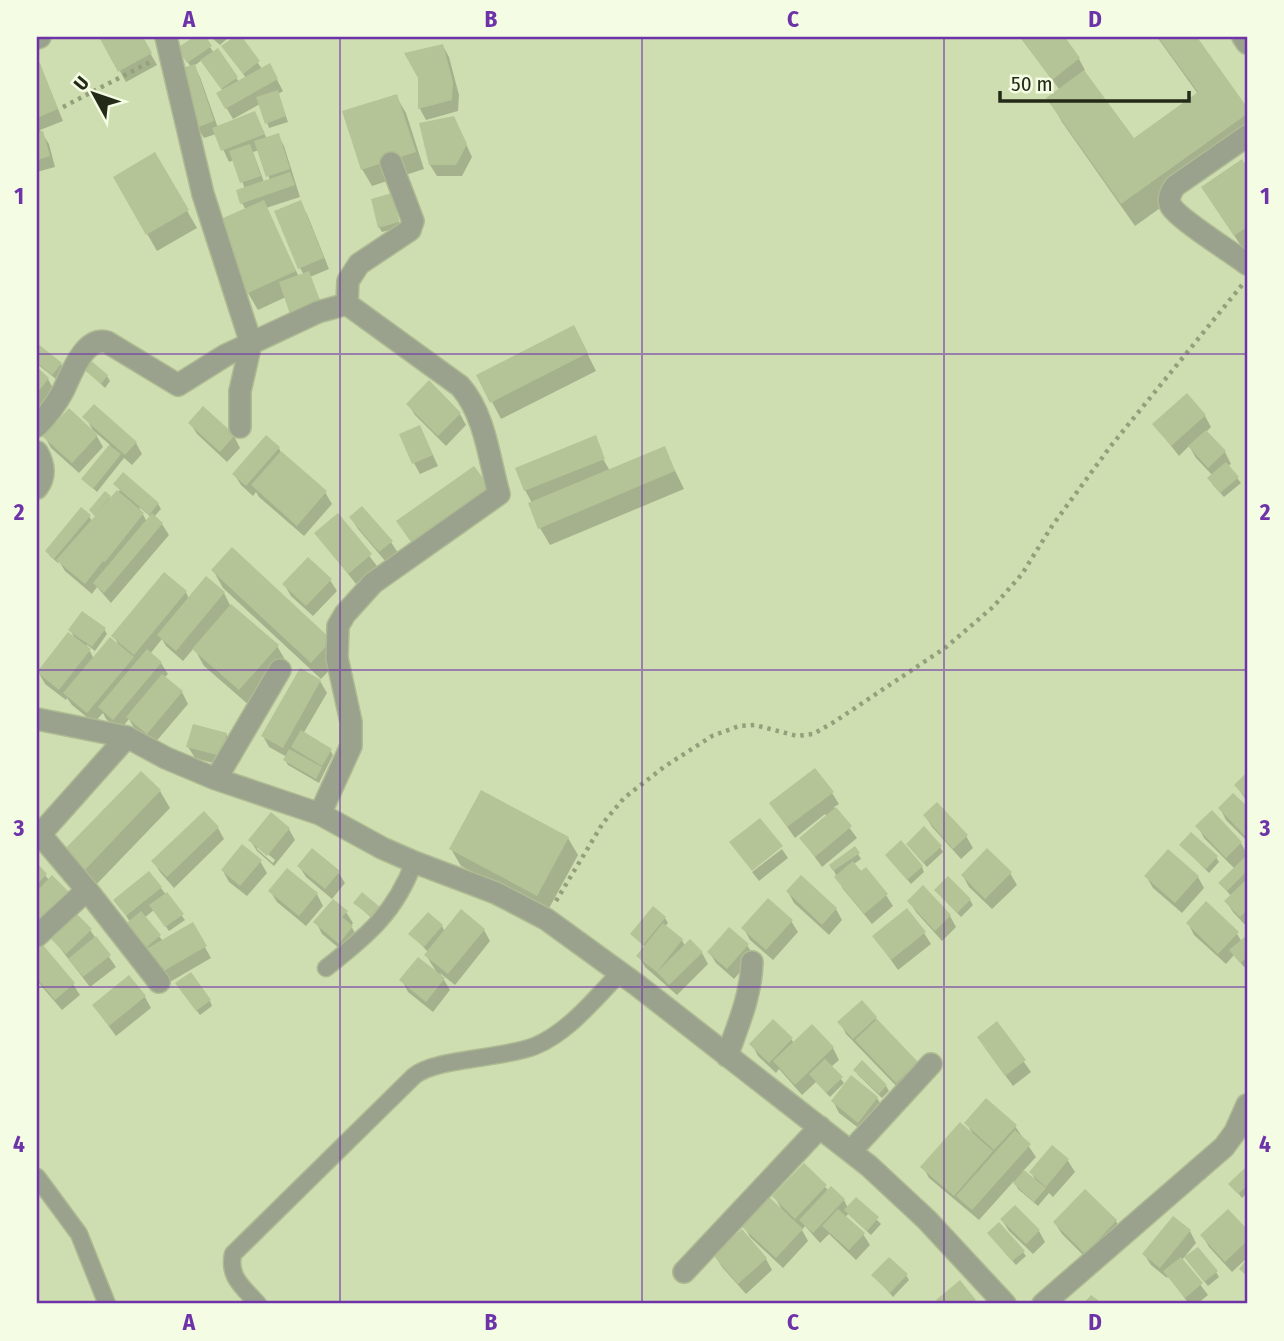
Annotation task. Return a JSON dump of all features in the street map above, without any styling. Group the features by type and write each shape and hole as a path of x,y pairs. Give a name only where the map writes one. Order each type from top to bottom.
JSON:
{"street":[{"path":"1243,37 1247,43"},
{"path":"168,44 204,194 251,343 240,391 240,427"},
{"path":"1247,136 1175,186 1169,199 1171,206 1180,214 1247,264"},
{"path":"347,304 348,281 359,264 410,230 413,221 391,163"},
{"path":"37,426 56,403 77,361 94,342 107,342 178,385 251,343 331,307 347,304 460,386 468,395 480,424 499,494 373,583 345,614 338,626 337,657 351,722 351,746 320,814"},
{"path":"37,452 44,468 37,488"},
{"path":"216,779 280,670"},
{"path":"37,719 127,737 166,758 216,779 320,814 414,862 496,893 546,919 621,972 851,1151 927,1220 1005,1304"},
{"path":"127,737 42,834 159,982"},
{"path":"37,936 87,890"},
{"path":"727,1056 747,1000 752,962"},
{"path":"851,1151 931,1065"},
{"path":"1043,1304 1224,1147 1235,1132 1247,1105"},
{"path":"684,1272 820,1126"}],"lane":[{"path":"326,968 366,937 390,910 405,887 414,862"},
{"path":"258,1304 236,1278 231,1267 233,1254 414,1076 434,1066 507,1055 536,1046 565,1028 621,972"},
{"path":"37,1177 79,1234 107,1304"}],"path":[{"path":"63,107 168,44"},
{"path":"546,919 603,823 624,798 664,767 712,736 739,726 755,725 797,736 813,734 834,723 945,648 993,607 1022,574 1052,526 1110,447 1247,279"}],"building":[{"path":"99,37 143,37 152,53 118,72"},
{"path":"194,37 206,37 212,46 187,63 177,48"},
{"path":"234,37 242,37 260,61 243,74 221,46"},
{"path":"1020,37 1065,37 1080,58 1052,80"},
{"path":"1158,37 1197,37 1247,107 1247,114 1121,204 1046,98 1084,70 1134,138 1198,92"},
{"path":"443,44 453,82 452,100 418,109 418,78 404,53"},
{"path":"218,48 238,77 221,89 200,60"},
{"path":"40,63 58,109 37,118 37,64"},
{"path":"270,63 278,79 225,109 216,93"},
{"path":"195,64 214,121 196,128 176,70"},
{"path":"278,90 286,116 265,124 256,97"},
{"path":"397,94 416,152 361,170 342,111"},
{"path":"255,111 265,134 221,151 212,128"},
{"path":"454,116 467,144 461,156 456,165 429,165 419,123"},
{"path":"43,131 50,156 37,160 37,132"},
{"path":"279,133 290,169 266,177 254,141"},
{"path":"250,144 261,176 240,183 229,151"},
{"path":"155,152 189,210 146,235 113,177"},
{"path":"1242,159 1247,167 1247,227 1234,236 1201,187"},
{"path":"290,172 295,185 240,204 236,190"},
{"path":"392,193 399,222 378,228 371,199"},
{"path":"264,200 296,271 246,294 214,222"},
{"path":"301,200 324,258 298,269 274,211"},
{"path":"309,271 321,303 290,314 279,282"},
{"path":"574,325 588,353 490,403 476,375"},
{"path":"37,343 62,363 52,375 37,363"},
{"path":"89,359 108,375 101,384 82,368"},
{"path":"37,367 49,378 37,393"},
{"path":"429,380 461,413 438,436 406,404"},
{"path":"1187,393 1206,415 1171,446 1152,424"},
{"path":"94,404 137,442 125,455 82,417"},
{"path":"203,406 235,435 220,452 188,423"},
{"path":"69,408 98,435 72,463 43,437"},
{"path":"420,425 433,455 412,464 399,434"},
{"path":"1206,430 1226,451 1208,468 1188,446"},
{"path":"266,435 280,447 246,486 232,474"},
{"path":"596,435 605,459 524,491 515,468"},
{"path":"109,445 121,454 93,489 81,479"},
{"path":"665,446 675,471 538,529 528,503"},
{"path":"281,451 327,491 297,526 251,485"},
{"path":"1226,462 1239,477 1220,493 1207,478"},
{"path":"474,466 490,487 411,542 396,521"},
{"path":"123,472 159,503 149,515 113,484"},
{"path":"117,490 144,513 85,584 56,560 95,516 89,510 105,491 111,496 97,513"},
{"path":"362,506 393,541 379,552 349,517"},
{"path":"81,507 91,515 54,559 45,551"},
{"path":"152,513 163,523 104,593 93,583"},
{"path":"338,513 372,554 348,574 314,533"},
{"path":"232,547 332,640 311,663 211,570"},
{"path":"308,557 332,579 306,606 282,584"},
{"path":"164,572 187,591 134,655 111,636"},
{"path":"206,576 225,592 176,651 157,635"},
{"path":"231,604 279,645 239,690 192,649"},
{"path":"82,611 106,628 92,647 68,630"},
{"path":"68,632 91,649 59,690 37,672"},
{"path":"110,637 134,657 87,713 63,693"},
{"path":"147,649 162,662 113,720 98,707"},
{"path":"300,668 321,680 283,748 261,736"},
{"path":"162,674 183,691 147,734 126,717"},
{"path":"193,724 227,733 221,756 186,747"},
{"path":"301,730 332,749 322,766 291,747"},
{"path":"289,749 322,767 316,779 283,760"},
{"path":"815,768 834,792 787,827 769,803"},
{"path":"141,771 161,790 82,873 61,853"},
{"path":"1247,772 1247,798 1234,785"},
{"path":"481,790 569,837 537,896 449,849"},
{"path":"1233,793 1247,806 1247,838 1218,808"},
{"path":"937,802 968,835 953,849 923,815"},
{"path":"836,807 852,826 815,857 799,838"},
{"path":"1212,810 1242,842 1226,858 1195,826"},
{"path":"204,811 219,827 167,877 151,861"},
{"path":"271,812 290,828 267,856 248,840"},
{"path":"760,818 783,846 752,871 729,842"},
{"path":"924,826 942,846 923,863 906,844"},
{"path":"1191,832 1218,856 1206,869 1179,845"},
{"path":"901,840 923,866 907,880 885,855"},
{"path":"242,844 262,860 240,886 221,870"},
{"path":"855,846 860,853 833,871 829,865"},
{"path":"312,848 340,871 325,889 297,866"},
{"path":"987,848 1012,872 985,899 961,875"},
{"path":"1168,849 1199,876 1175,903 1144,876"},
{"path":"1247,855 1247,871 1227,891 1218,883"},
{"path":"853,861 861,871 866,867 888,894 864,914 834,877"},
{"path":"37,863 47,874 37,884"},
{"path":"287,868 318,893 299,916 268,891"},
{"path":"149,871 162,887 126,916 113,900"},
{"path":"52,875 72,895 37,922 37,891"},
{"path":"801,875 837,908 822,925 786,891"},
{"path":"948,876 971,899 957,913 934,890"},
{"path":"1247,879 1247,910 1240,917 1224,901"},
{"path":"923,885 951,915 935,931 907,901"},
{"path":"167,892 184,914 165,927 149,905"},
{"path":"362,892 380,907 372,917 353,903"},
{"path":"768,898 793,920 766,950 741,928"},
{"path":"333,899 348,911 342,917 353,926 339,944 313,922"},
{"path":"1206,901 1239,932 1218,954 1186,923"},
{"path":"653,906 666,917 643,945 630,934"},
{"path":"907,908 926,932 891,960 872,936"},
{"path":"461,909 485,929 448,974 424,955"},
{"path":"141,911 161,935 141,952 193,922 207,946 155,976 121,928"},
{"path":"428,912 443,925 424,947 408,934"},
{"path":"77,914 92,929 66,954 51,939"},
{"path":"663,923 683,939 657,972 636,956"},
{"path":"729,927 749,944 727,969 707,952"},
{"path":"1247,935 1247,958 1240,963 1229,950"},
{"path":"96,936 111,955 83,977 68,959"},
{"path":"690,939 703,952 669,985 657,972"},
{"path":"43,945 75,983 55,1000 37,979 37,951"},
{"path":"418,957 445,978 426,1002 399,980"},
{"path":"191,972 211,1000 196,1011 175,983"},
{"path":"129,975 146,996 109,1026 92,1005"},
{"path":"862,1000 877,1017 853,1039 837,1022"},
{"path":"773,1019 793,1038 769,1063 749,1044"},
{"path":"877,1019 918,1062 896,1083 855,1040"},
{"path":"997,1021 1026,1060 1005,1076 977,1037"},
{"path":"812,1024 834,1047 795,1085 773,1061"},
{"path":"825,1059 843,1077 826,1093 809,1074"},
{"path":"862,1060 887,1085 879,1094 853,1070"},
{"path":"851,1075 878,1097 858,1123 831,1101"},
{"path":"986,1098 1017,1125 994,1150 964,1123"},
{"path":"960,1122 993,1151 954,1196 920,1167"},
{"path":"1015,1130 1031,1144 972,1210 956,1196"},
{"path":"1052,1145 1069,1159 1046,1187 1029,1172"},
{"path":"804,1163 827,1185 795,1219 772,1196"},
{"path":"1247,1166 1247,1186 1238,1194 1228,1184"},
{"path":"1024,1170 1046,1188 1034,1202 1013,1183"},
{"path":"831,1186 845,1199 813,1233 799,1220"},
{"path":"1085,1189 1117,1220 1085,1254 1053,1222"},
{"path":"769,1197 803,1229 776,1258 741,1226"},
{"path":"856,1197 879,1217 867,1231 844,1210"},
{"path":"1015,1205 1040,1230 1026,1244 1000,1219"},
{"path":"838,1209 865,1233 849,1250 822,1226"},
{"path":"1228,1209 1247,1229 1247,1241 1225,1262 1200,1235"},
{"path":"1173,1216 1191,1230 1160,1268 1142,1254"},
{"path":"999,1222 1025,1251 1012,1261 987,1233"},
{"path":"742,1229 767,1258 738,1284 713,1255"},
{"path":"1198,1247 1218,1271 1204,1282 1184,1257"},
{"path":"889,1257 908,1274 890,1293 871,1275"},
{"path":"1181,1257 1203,1283 1185,1298 1163,1271"},
{"path":"1247,1259 1247,1276 1239,1269"},
{"path":"960,1280 976,1300 972,1304 940,1304 936,1300"},
{"path":"1091,1295 1103,1304 1083,1304"}]}
